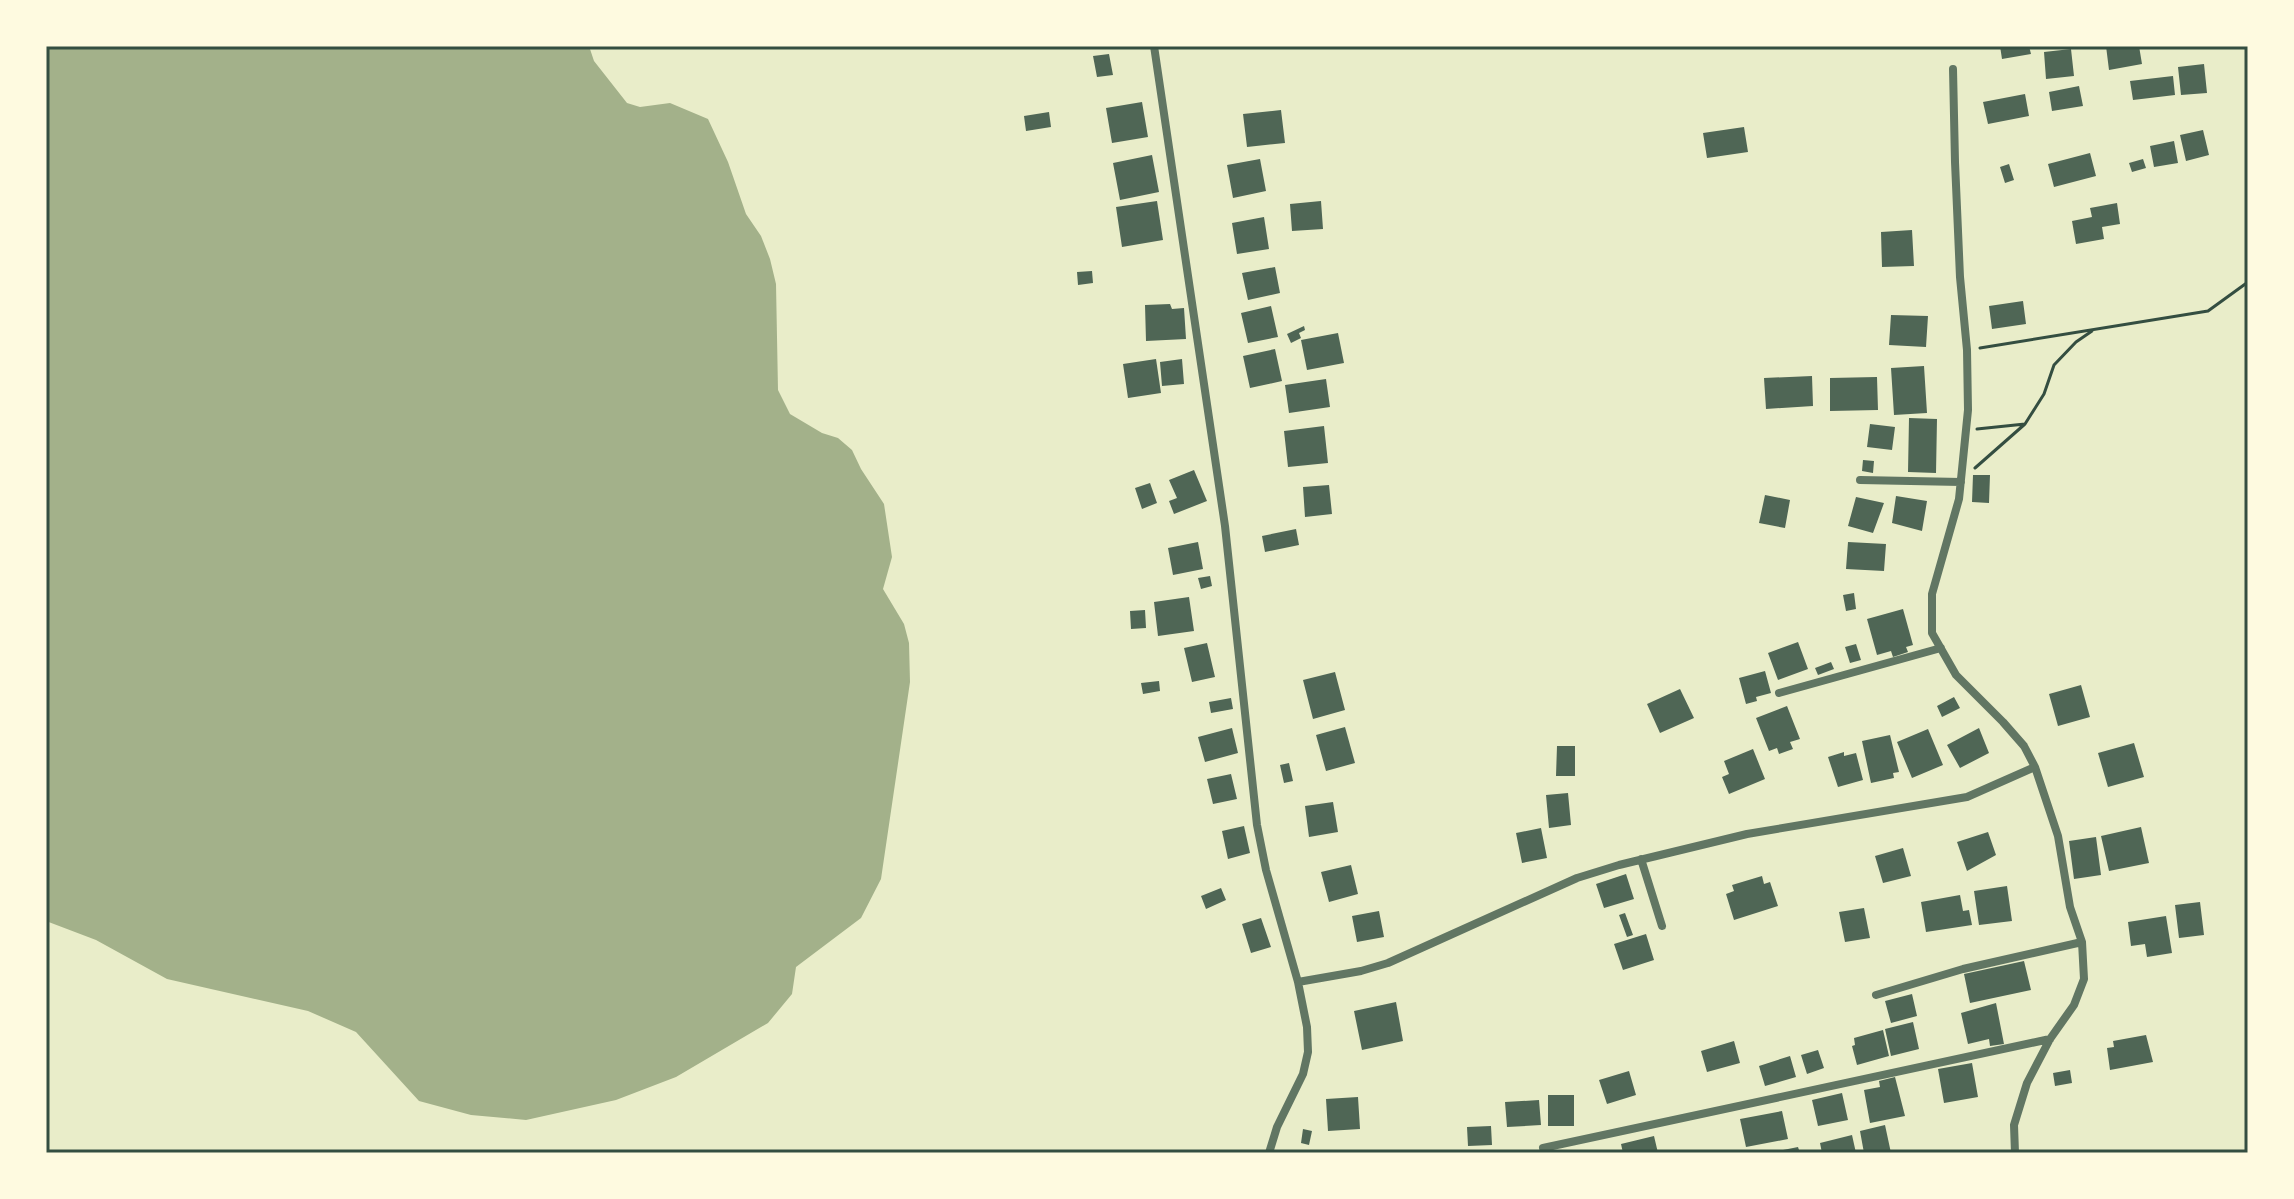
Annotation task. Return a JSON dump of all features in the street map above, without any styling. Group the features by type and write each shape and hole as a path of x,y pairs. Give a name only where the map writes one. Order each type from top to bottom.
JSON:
{"street":[{"path":"1154,46 1225,526 1257,825 1307,1027 1308,1052 1303,1074 1277,1127 1269,1153"},
{"path":"1953,69 1960,277 1967,350 1966,431 1959,499 1932,594 1932,633 1956,675 2024,746 2035,767 2058,836 2070,907 2082,942 2084,979 2074,1005 2050,1039 2027,1083 2014,1125 2015,1153"},
{"path":"1860,480 1961,479"},
{"path":"1779,693 1941,648"},
{"path":"1298,982 1388,963 1577,878 1641,859 1747,834 1967,797 2035,767"},
{"path":"1641,859 1662,926"},
{"path":"1876,995 1963,969 2082,942"},
{"path":"1543,1148 2050,1039"}],"path":[{"path":"1967,350 2208,311 2248,282"},
{"path":"1961,479 2025,424 2044,394 2054,365 2076,342 2095,329"},
{"path":"1966,431 2025,424"}],"shaded area":[{"path":"46,46 589,46 594,61 627,103 640,107 670,103 708,119 728,162 746,214 761,236 770,259 776,284 778,390 790,414 822,433 838,438 852,450 884,504 892,557 883,589 904,624 909,643 910,682 881,879 861,918 796,967 792,994 768,1023 676,1077 616,1100 526,1120 471,1115 419,1101 356,1032 308,1011 167,979 96,940 46,921"}],"building":[{"path":"2000,46 2029,46 2031,54 2002,59"},
{"path":"2106,46 2139,46 2142,64 2109,70"},
{"path":"2071,49 2074,76 2046,79 2044,52"},
{"path":"1109,54 1113,75 1097,77 1093,56"},
{"path":"2204,64 2207,93 2181,95 2178,67"},
{"path":"2173,76 2175,95 2133,100 2130,81"},
{"path":"2079,86 2083,106 2052,111 2049,92"},
{"path":"2025,94 2029,116 1988,124 1983,102"},
{"path":"1142,102 1148,137 1112,143 1106,108"},
{"path":"1281,110 1285,143 1247,147 1243,114"},
{"path":"1049,112 1051,127 1026,131 1024,116"},
{"path":"1744,127 1748,152 1707,158 1703,133"},
{"path":"2203,130 2209,155 2186,161 2180,135"},
{"path":"2174,141 2178,163 2154,167 2150,146"},
{"path":"2090,153 2096,176 2054,187 2048,164"},
{"path":"1152,155 1159,192 1120,200 1113,163"},
{"path":"1260,159 1266,191 1233,198 1227,165"},
{"path":"2143,159 2146,168 2132,172 2129,163"},
{"path":"2009,164 2014,180 2005,183 2000,167"},
{"path":"1157,201 1163,240 1122,247 1116,207"},
{"path":"1321,201 1323,229 1292,231 1290,204"},
{"path":"2117,203 2120,224 2102,227 2104,239 2076,244 2072,221 2092,217 2090,208"},
{"path":"1264,217 1269,249 1237,254 1232,223"},
{"path":"1912,230 1914,266 1882,267 1881,232"},
{"path":"1275,267 1280,293 1248,300 1242,273"},
{"path":"1092,271 1093,283 1078,285 1077,272"},
{"path":"2023,301 2026,324 1992,329 1989,306"},
{"path":"1170,304 1172,309 1184,308 1186,339 1146,341 1145,305"},
{"path":"1271,306 1278,337 1248,343 1241,313"},
{"path":"1891,315 1928,316 1926,347 1889,345"},
{"path":"1304,326 1305,330 1299,333 1301,338 1291,343 1287,334"},
{"path":"1338,333 1344,363 1307,370 1301,340"},
{"path":"1275,349 1282,381 1250,388 1243,356"},
{"path":"1156,359 1161,393 1128,398 1123,364"},
{"path":"1182,359 1184,384 1162,386 1160,362"},
{"path":"1924,366 1927,413 1894,415 1891,368"},
{"path":"1812,376 1813,406 1766,409 1764,378"},
{"path":"1877,377 1878,410 1830,411 1830,378"},
{"path":"1326,379 1330,407 1289,413 1285,385"},
{"path":"1909,418 1937,419 1936,473 1908,472"},
{"path":"1870,424 1895,427 1892,450 1867,447"},
{"path":"1324,426 1328,463 1288,467 1284,431"},
{"path":"1863,460 1874,461 1873,473 1862,471"},
{"path":"1194,470 1207,501 1174,514 1169,501 1177,498 1169,480"},
{"path":"1973,475 1990,475 1989,503 1972,502"},
{"path":"1150,483 1157,503 1142,509 1135,488"},
{"path":"1329,485 1332,514 1305,517 1303,487"},
{"path":"1765,495 1790,500 1785,528 1759,523"},
{"path":"1896,496 1927,501 1922,531 1892,523"},
{"path":"1856,497 1884,503 1873,533 1848,526"},
{"path":"1296,529 1299,545 1265,552 1262,536"},
{"path":"1198,542 1203,569 1173,575 1168,548"},
{"path":"1848,542 1886,544 1884,571 1846,569"},
{"path":"1210,576 1212,586 1201,589 1198,578"},
{"path":"1854,593 1856,609 1846,611 1843,595"},
{"path":"1189,597 1194,631 1158,636 1154,602"},
{"path":"1903,609 1913,645 1906,647 1908,652 1893,657 1891,651 1877,655 1867,619"},
{"path":"1145,610 1146,628 1131,629 1130,611"},
{"path":"1798,642 1808,669 1778,680 1768,653"},
{"path":"1207,643 1215,677 1192,682 1184,648"},
{"path":"1856,644 1861,660 1850,663 1845,647"},
{"path":"1831,662 1834,669 1818,675 1815,668"},
{"path":"1765,671 1771,693 1746,704 1739,678"},
{"path":"1335,672 1345,710 1313,719 1303,680"},
{"path":"1159,681 1160,691 1143,694 1141,683"},
{"path":"2081,685 2090,717 2058,726 2049,694"},
{"path":"1680,689 1694,718 1660,733 1647,704"},
{"path":"1954,697 1960,708 1942,717 1937,706"},
{"path":"1231,698 1233,709 1211,713 1209,702"},
{"path":"1787,706 1800,739 1790,742 1793,749 1779,754 1777,748 1769,751 1756,718"},
{"path":"1345,727 1355,763 1326,771 1316,735"},
{"path":"1232,728 1238,753 1205,762 1198,737"},
{"path":"1979,728 1989,753 1960,768 1947,745"},
{"path":"1928,729 1943,765 1912,778 1897,742"},
{"path":"1890,735 1899,772 1893,773 1894,778 1871,783 1862,741"},
{"path":"2134,743 2144,777 2108,787 2098,753"},
{"path":"1557,746 1575,746 1575,776 1556,776"},
{"path":"1753,749 1765,779 1729,794 1722,777 1729,774 1724,761"},
{"path":"1844,752 1844,756 1856,753 1863,780 1838,787 1828,757"},
{"path":"1289,763 1293,781 1284,783 1280,765"},
{"path":"1231,774 1237,799 1213,804 1207,779"},
{"path":"1568,793 1571,825 1549,828 1546,795"},
{"path":"1333,802 1338,832 1309,837 1305,806"},
{"path":"1244,826 1250,853 1228,859 1222,831"},
{"path":"2141,827 2149,863 2109,871 2101,836"},
{"path":"1541,828 1547,858 1522,863 1516,833"},
{"path":"1988,832 1996,855 1967,871 1957,842"},
{"path":"2096,837 2101,875 2074,879 2069,841"},
{"path":"1903,848 1911,876 1883,883 1875,856"},
{"path":"1351,865 1358,894 1329,902 1321,872"},
{"path":"1626,874 1634,899 1604,908 1596,884"},
{"path":"1762,876 1764,884 1770,882 1778,906 1734,920 1726,894 1734,891 1732,885"},
{"path":"2007,886 2012,921 1979,925 1974,891"},
{"path":"1221,888 1226,900 1206,909 1201,896"},
{"path":"1960,895 1963,911 1969,910 1972,925 1926,932 1921,902"},
{"path":"2200,902 2204,935 2179,938 2175,905"},
{"path":"1864,908 1870,938 1845,942 1839,912"},
{"path":"1379,911 1384,937 1357,942 1352,916"},
{"path":"1625,913 1633,935 1627,937 1619,915"},
{"path":"2166,916 2172,953 2147,957 2145,944 2131,946 2128,922"},
{"path":"1261,918 1271,947 1251,953 1242,924"},
{"path":"1646,934 1654,960 1623,970 1614,944"},
{"path":"2024,961 2031,990 1970,1003 1964,974"},
{"path":"1912,994 1917,1016 1891,1023 1885,1001"},
{"path":"1396,1002 1403,1041 1362,1050 1354,1011"},
{"path":"1996,1003 2004,1044 1990,1046 1989,1039 1968,1044 1961,1013"},
{"path":"1913,1022 1919,1049 1891,1056 1885,1029"},
{"path":"1883,1030 1889,1056 1857,1065 1852,1046 1855,1045 1854,1038"},
{"path":"2146,1035 2153,1062 2110,1070 2107,1048 2114,1047 2113,1041"},
{"path":"1734,1041 1740,1063 1707,1072 1701,1051"},
{"path":"1818,1050 1824,1068 1807,1074 1801,1055"},
{"path":"1790,1056 1796,1077 1765,1086 1759,1066"},
{"path":"1972,1063 1978,1097 1944,1103 1938,1069"},
{"path":"2070,1070 2072,1083 2055,1086 2053,1073"},
{"path":"1629,1071 1636,1095 1607,1104 1599,1080"},
{"path":"1895,1077 1905,1116 1870,1123 1864,1090 1880,1087 1879,1081"},
{"path":"1842,1093 1848,1120 1818,1126 1812,1100"},
{"path":"1548,1095 1574,1095 1574,1126 1548,1126"},
{"path":"1358,1097 1360,1129 1328,1131 1326,1099"},
{"path":"1539,1100 1541,1125 1507,1127 1505,1102"},
{"path":"1782,1111 1788,1139 1746,1147 1740,1119"},
{"path":"1885,1125 1891,1153 1864,1153 1860,1131"},
{"path":"1491,1126 1492,1145 1468,1146 1467,1127"},
{"path":"1303,1129 1312,1131 1309,1145 1301,1143"},
{"path":"1852,1135 1856,1153 1822,1153 1820,1143"},
{"path":"1654,1136 1658,1153 1623,1153 1621,1144"},
{"path":"1798,1147 1800,1153 1773,1152"}]}
